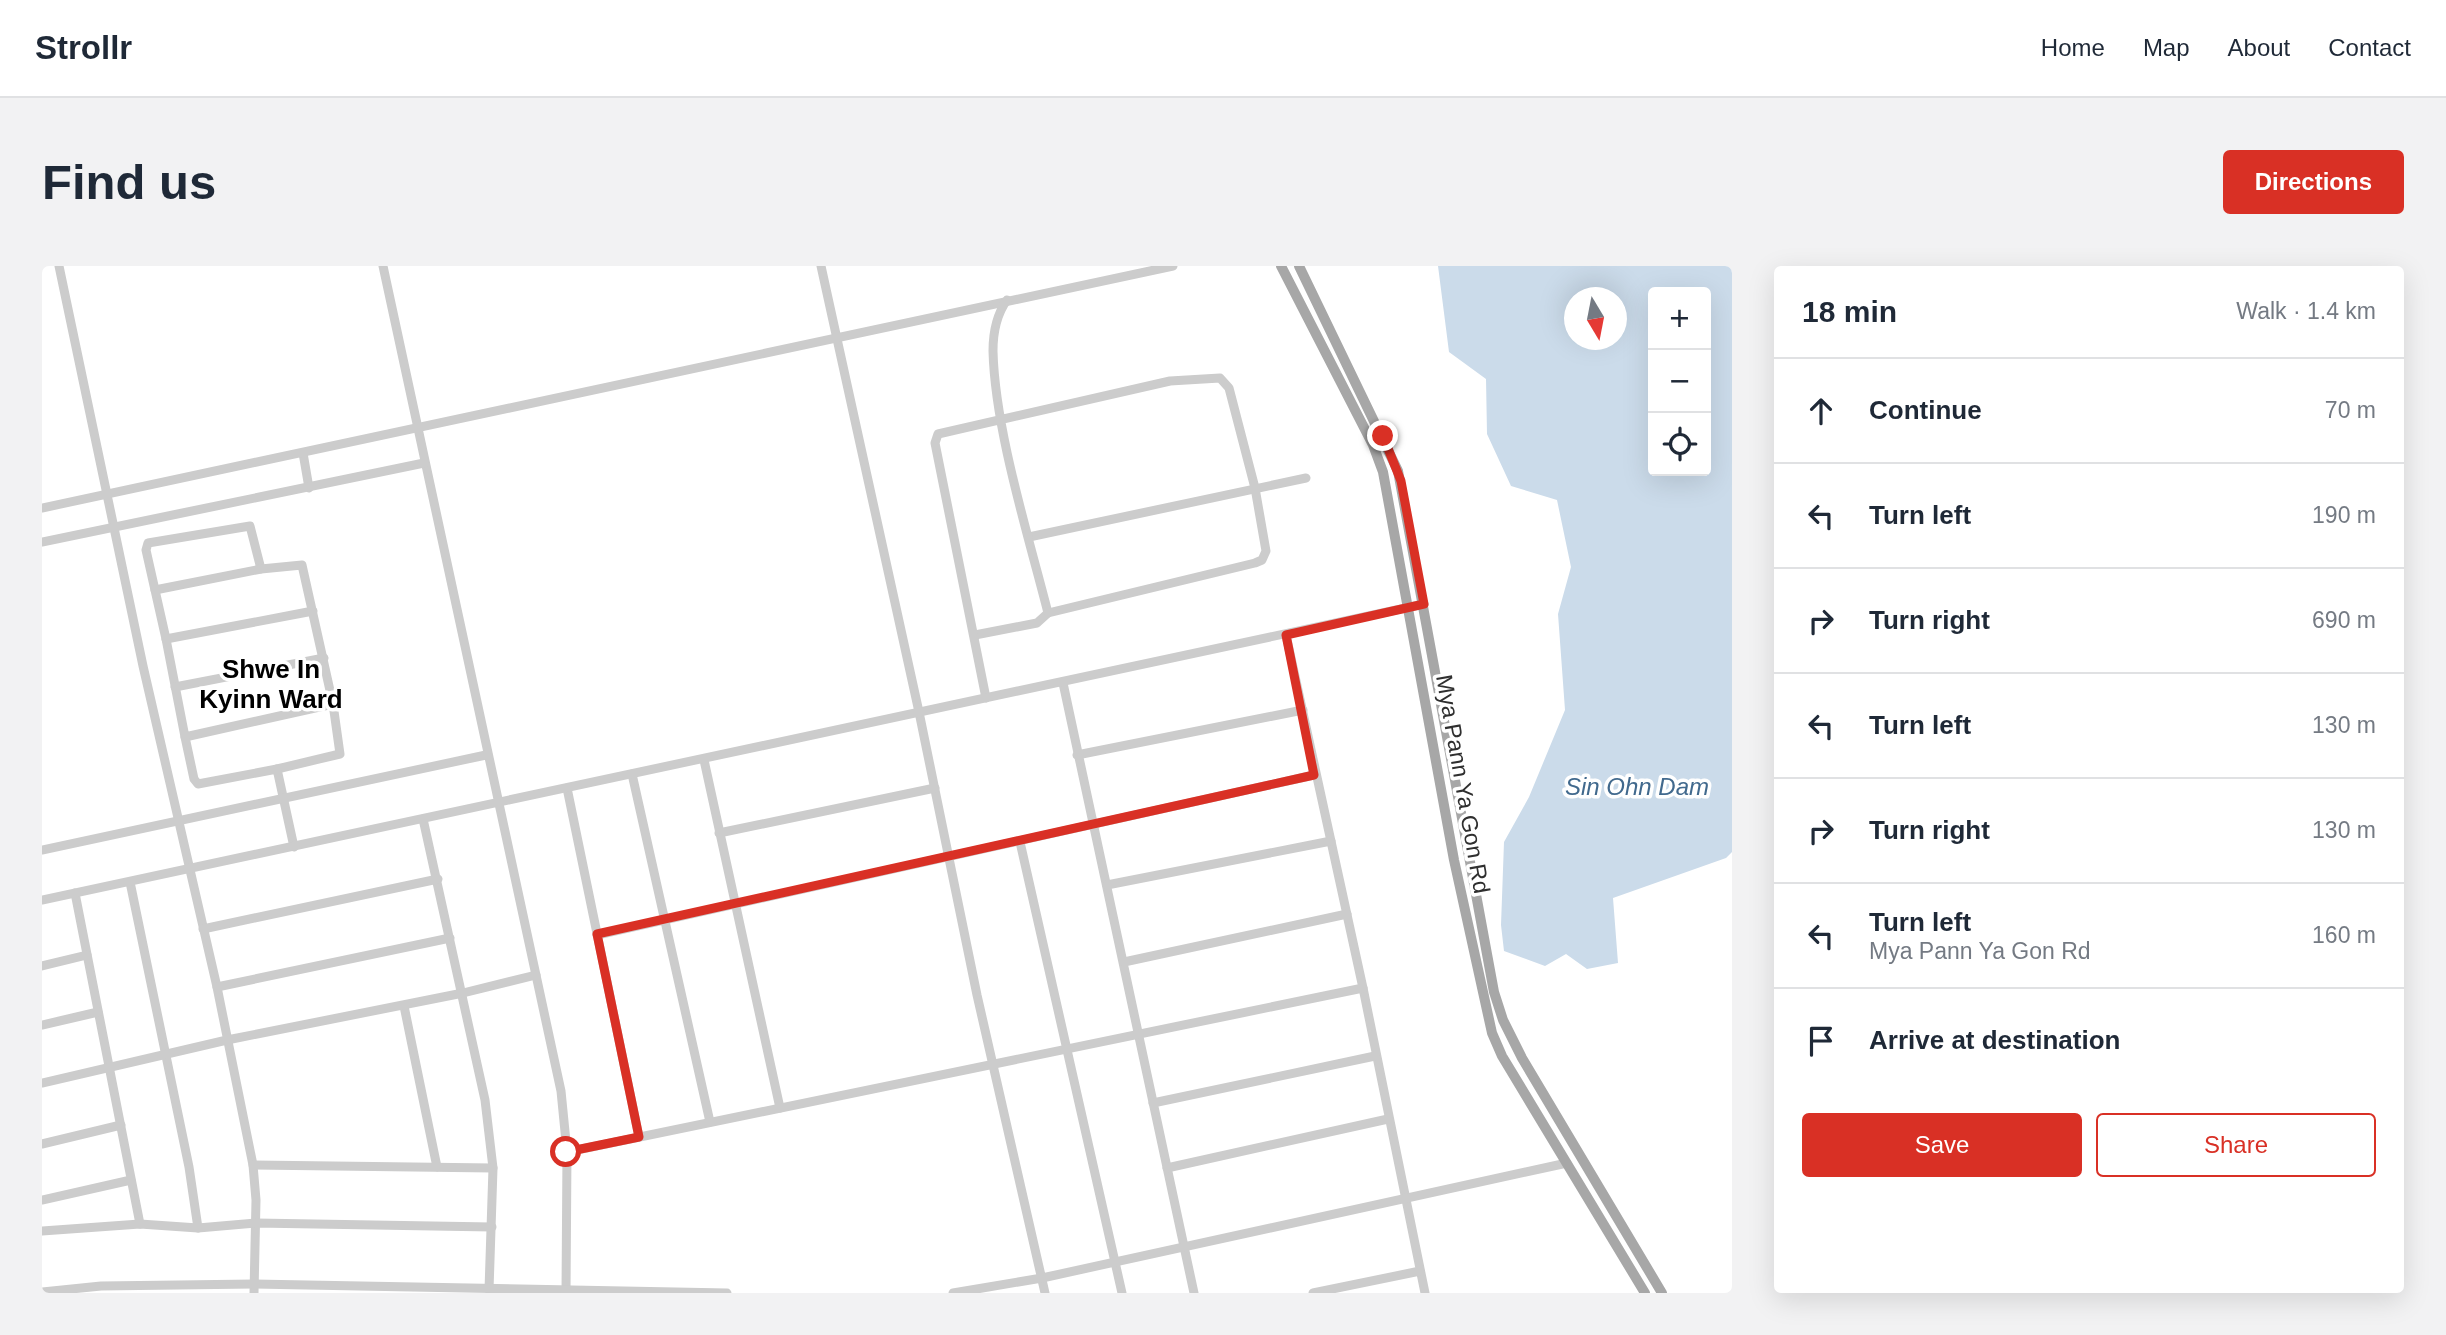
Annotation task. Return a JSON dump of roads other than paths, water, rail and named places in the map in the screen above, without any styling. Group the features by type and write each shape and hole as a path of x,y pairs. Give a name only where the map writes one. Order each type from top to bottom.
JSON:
{"main road":[{"name":"Mya Pann Ya Gon Rd","path":"1281,266 1379,459 1387,489 1485,1013 1502,1056 1645,1293"},
{"name":"Mya Pann Ya Gon Rd","path":"1299,266 1394,460 1424,604 1494,992 1503,1020 1522,1058 1662,1293"}],"street":[{"path":"59,266 143,666 217,987 253,1165 256,1223 254,1288"},
{"path":"383,266 496,804 561,1091 566,1152 566,1292"},
{"path":"821,266 1045,1293"},
{"path":"42,508 1173,266"},
{"path":"1007,300 999,314 993,352 1001,418 1048,613"},
{"path":"975,635 1037,622 1048,613 1262,560 1266,551 1255,488 1229,388 1220,378 1170,381 942,432 935,443 986,698"},
{"path":"303,453 309,488"},
{"path":"42,542 424,463"},
{"path":"1029,537 1306,478"},
{"path":"155,590 261,569 302,565 324,658 340,754 198,784 194,779 146,550 151,542 250,526 261,569"},
{"path":"42,901 632,774 704,761 1424,604"},
{"path":"166,639 313,611"},
{"path":"1286,635 1314,775 1363,988 1388,1119 1408,1200 1425,1293"},
{"path":"175,687 324,658"},
{"path":"1063,682 1194,1293"},
{"path":"185,737 333,704"},
{"path":"1077,755 1303,710"},
{"path":"42,850 486,755"},
{"path":"704,761 779,1108"},
{"path":"278,769 294,847"},
{"path":"632,774 710,1122"},
{"path":"597,934 1314,775"},
{"path":"567,788 639,1137"},
{"path":"719,833 934,788"},
{"path":"423,819 485,1100 494,1168 489,1290"},
{"path":"1107,886 1331,841"},
{"path":"1020,842 1122,1293"},
{"path":"204,929 438,879"},
{"path":"130,882 167,1056 198,1228"},
{"path":"75,893 139,1224"},
{"path":"1124,962 1346,914"},
{"path":"217,987 450,938"},
{"path":"42,966 87,955"},
{"path":"42,1083 227,1040 404,1006 536,975"},
{"path":"566,1152 995,1066 1363,988"},
{"path":"404,1006 437,1167"},
{"path":"42,1025 98,1012"},
{"path":"1153,1103 1375,1056"},
{"path":"1167,1168 1388,1119"},
{"path":"42,1144 121,1125"},
{"path":"953,1293 1042,1278 1114,1260 1408,1200 1567,1163"},
{"path":"253,1165 494,1168"},
{"path":"42,1199 131,1180"},
{"path":"42,1231 139,1224 198,1228 256,1223 492,1227"},
{"path":"1313,1293 1420,1270"},
{"path":"42,1292 101,1286 727,1293"}],"water":[{"name":"Sin Ohn Dam","path":"1438,266 1732,266 1732,852 1726,858 1613,898 1618,963 1587,969 1566,954 1545,966 1504,951 1501,925 1504,842 1529,797 1565,710 1558,614 1571,567 1557,500 1511,486 1487,434 1486,379 1449,352"}],"district":[{"name":"Shwe In Kyinn Ward","path":"271,684"}]}
